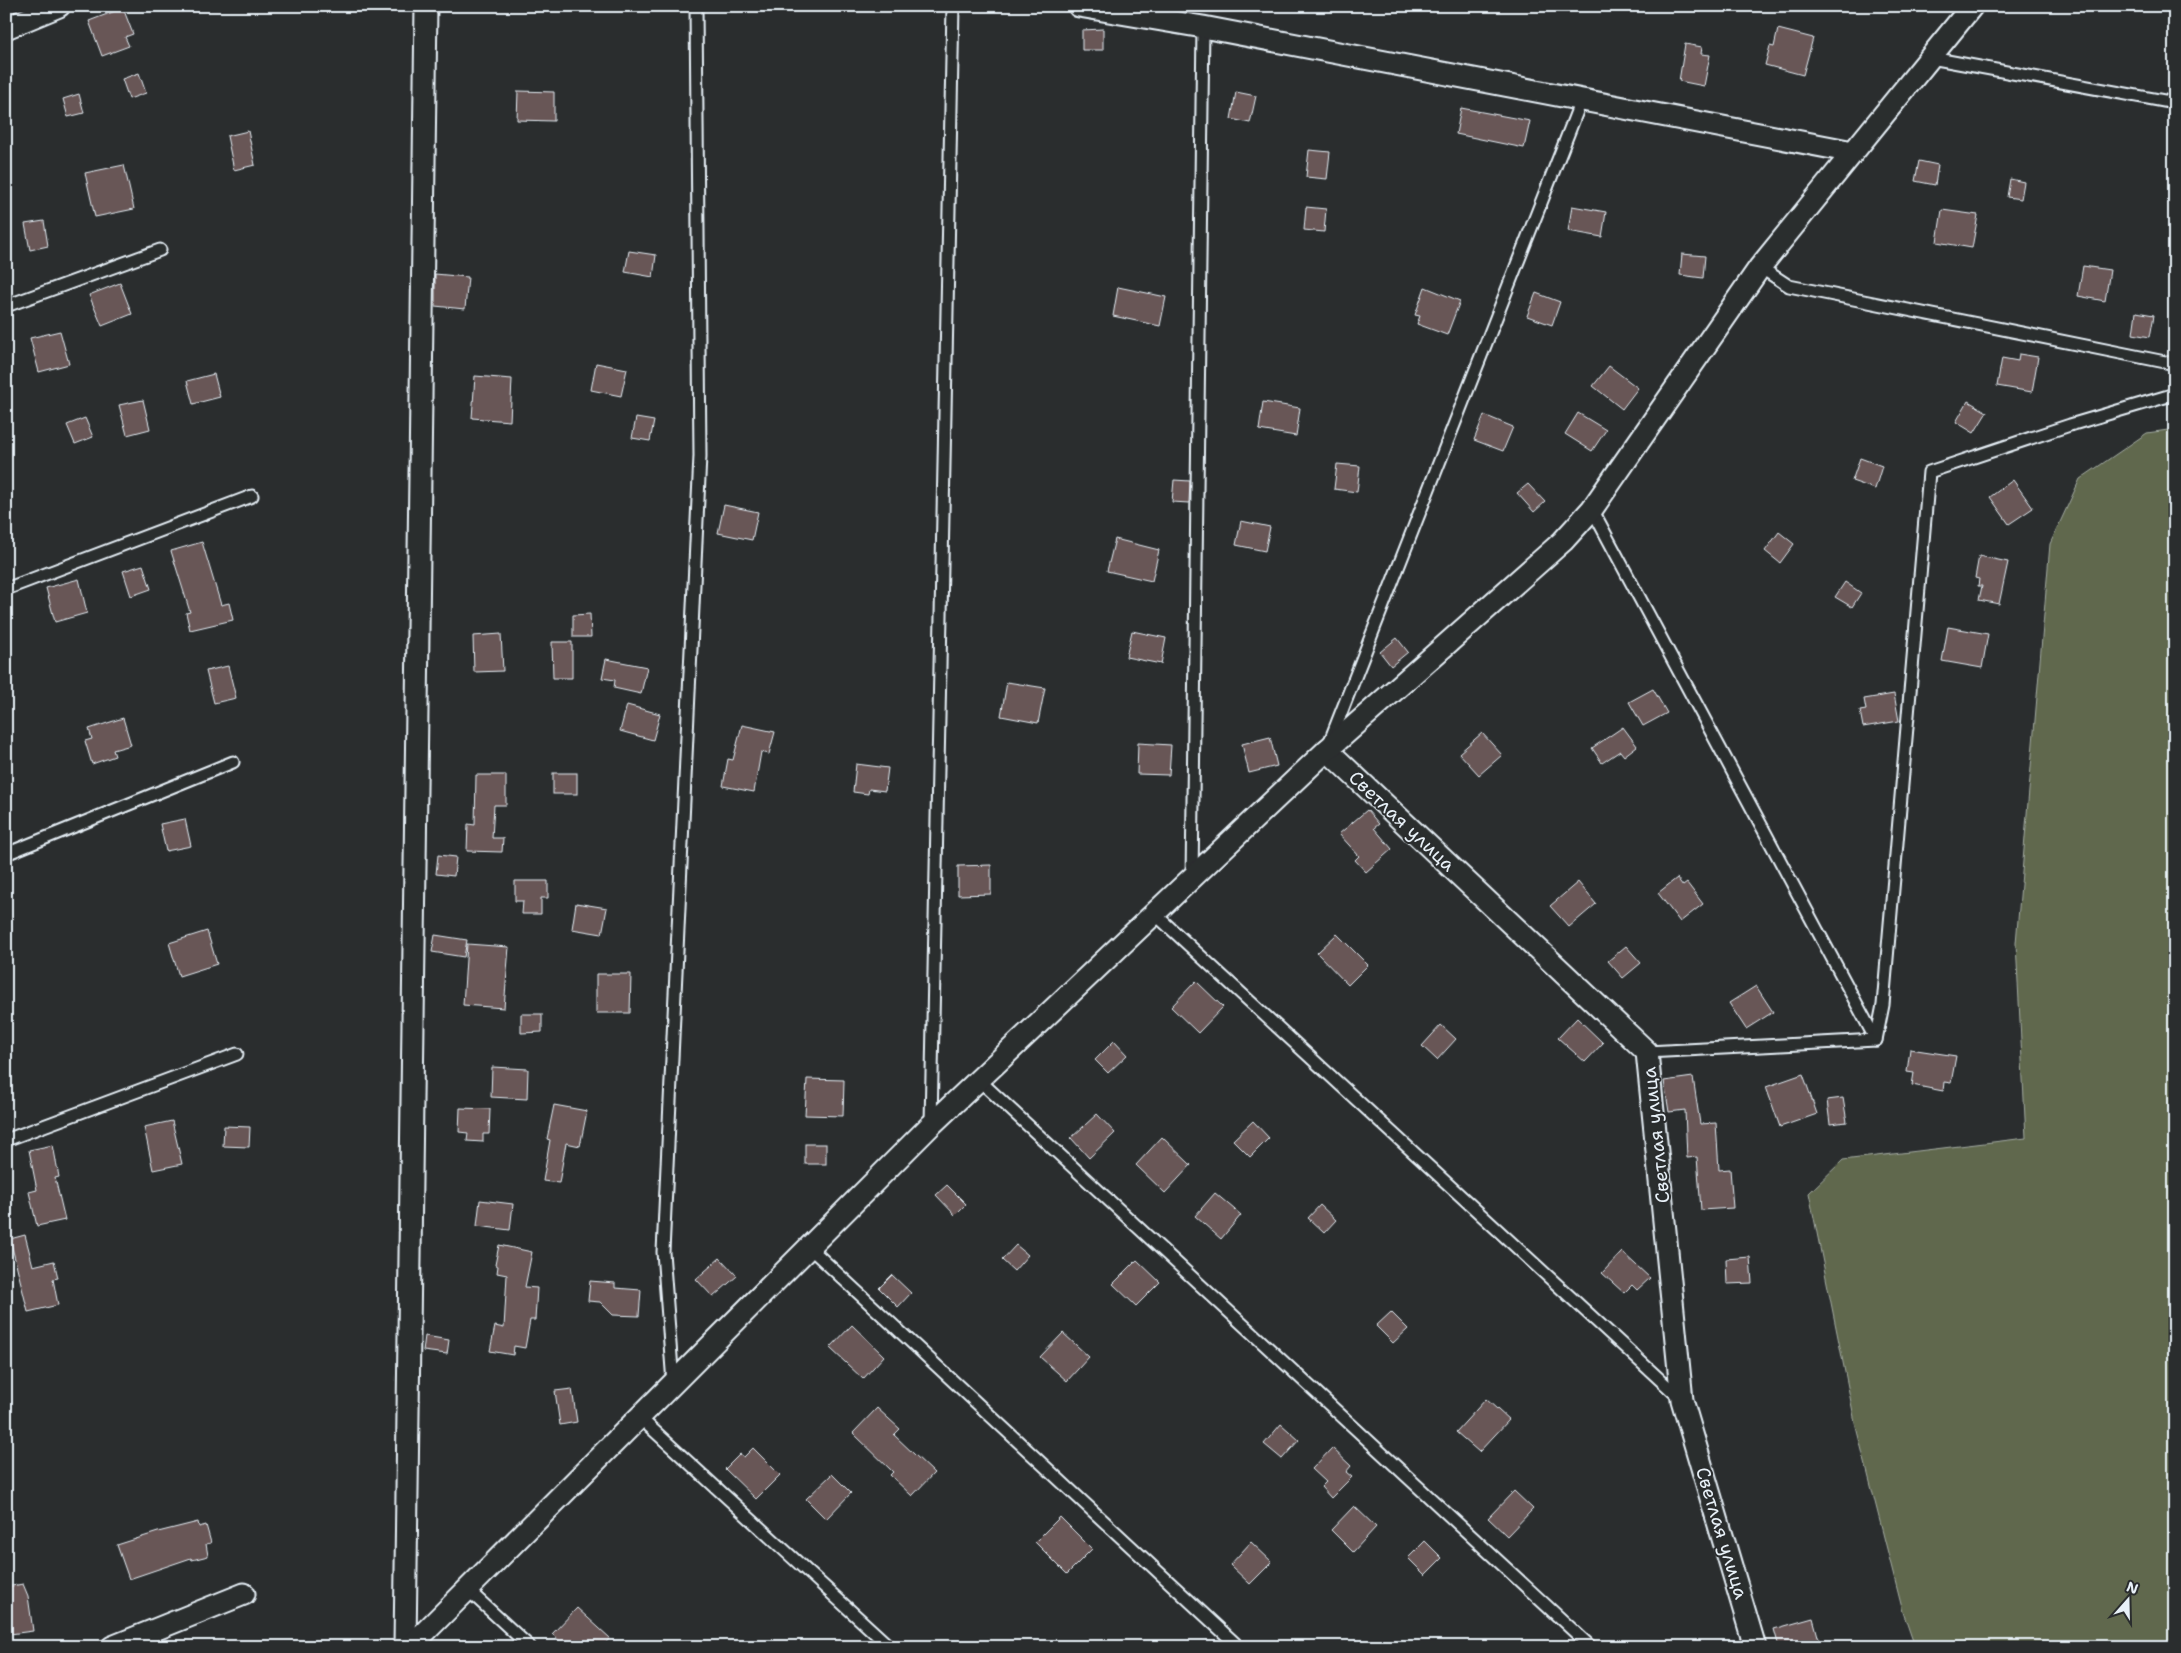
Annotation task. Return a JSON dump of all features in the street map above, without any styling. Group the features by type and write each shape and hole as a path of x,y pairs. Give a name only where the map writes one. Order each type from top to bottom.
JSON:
{"street":[{"path":"6,28 59,6"},
{"path":"405,1647 426,6"},
{"path":"1079,6 1203,27 1853,152"},
{"path":"410,1647 638,1416 673,1384 931,1125 1327,750 1563,541 1592,509 1760,267 1972,6"},
{"name":"Светлая улица","path":"1327,750 1647,1052 1682,1400 1756,1647"},
{"path":"112,1647 244,1594"}],"lane":[{"path":"673,1384 663,1252 700,456 696,6"},
{"path":"931,1125 953,6"},
{"path":"1192,879 1203,27"},
{"path":"1930,58 2175,102"},
{"path":"1327,750 1581,100"},
{"path":"6,306 160,250"},
{"path":"1760,267 1789,286 2175,364"},
{"path":"1876,1040 1883,1005 1928,472 2070,425 2175,394"},
{"path":"6,589 252,496"},
{"path":"1592,509 1876,1040"},
{"path":"6,854 234,762"},
{"path":"1155,914 1682,1400"},
{"path":"1647,1052 1876,1040"},
{"path":"6,1140 237,1054"},
{"path":"979,1080 1591,1647"},
{"path":"809,1248 1239,1647"},
{"path":"638,1416 890,1647"},
{"path":"467,1589 530,1647"}],"green space":[{"path":"2175,429 2175,1647 1915,1647 1903,1612 1856,1427 1809,1193 1843,1160 2026,1138 2016,943 2050,544 2080,479 2147,433"}],"building":[{"path":"123,8 133,34 125,37 129,46 102,56 89,21"},
{"path":"1103,29 1103,50 1082,50 1082,30"},
{"path":"1778,29 1813,38 1803,75 1765,65 1770,46 1774,47"},
{"path":"1685,44 1702,47 1701,54 1710,55 1704,86 1679,81"},
{"path":"139,73 146,93 129,99 122,79"},
{"path":"518,91 554,92 554,121 517,120"},
{"path":"1236,92 1256,96 1250,123 1231,119"},
{"path":"79,94 84,113 68,117 63,99"},
{"path":"1461,108 1530,121 1524,148 1456,134"},
{"path":"248,131 255,165 234,170 227,136"},
{"path":"1309,150 1330,152 1327,179 1306,177"},
{"path":"1919,161 1938,165 1935,185 1915,181"},
{"path":"124,165 134,209 95,217 85,173"},
{"path":"2010,179 2024,182 2021,199 2007,197"},
{"path":"1572,206 1606,212 1602,237 1568,231"},
{"path":"1306,207 1326,209 1324,232 1304,230"},
{"path":"1942,210 1978,215 1972,248 1937,242"},
{"path":"44,221 48,246 30,250 25,224"},
{"path":"629,251 656,255 653,277 625,272"},
{"path":"1682,254 1705,256 1703,278 1680,275"},
{"path":"2083,266 2110,270 2105,301 2078,296"},
{"path":"435,274 468,277 465,309 435,306"},
{"path":"120,283 132,314 102,326 89,295"},
{"path":"1118,287 1166,297 1160,326 1113,316"},
{"path":"1425,287 1460,301 1447,335 1417,324 1420,316 1415,315"},
{"path":"1536,293 1560,302 1552,325 1527,316"},
{"path":"2136,312 2154,315 2150,337 2133,334"},
{"path":"60,331 69,364 39,372 30,338"},
{"path":"2019,354 2038,357 2032,392 1997,386 2002,358 2018,361"},
{"path":"596,363 627,369 621,396 591,390"},
{"path":"1609,366 1638,388 1622,409 1593,386"},
{"path":"214,374 220,397 193,404 187,381"},
{"path":"475,376 512,379 510,421 472,418"},
{"path":"143,400 150,429 127,435 119,405"},
{"path":"1968,401 1987,412 1974,433 1956,422"},
{"path":"1263,402 1300,408 1296,436 1259,430"},
{"path":"1578,413 1606,430 1592,451 1565,434"},
{"path":"1484,415 1513,427 1503,451 1474,440"},
{"path":"85,418 93,437 75,444 67,425"},
{"path":"636,418 654,421 650,441 632,438"},
{"path":"1860,458 1882,466 1875,489 1852,481"},
{"path":"1337,464 1360,466 1357,492 1334,489"},
{"path":"1174,480 1190,481 1189,503 1172,502"},
{"path":"2013,480 2033,508 2009,524 1990,497"},
{"path":"1528,484 1545,502 1534,512 1517,493"},
{"path":"724,505 758,512 752,540 718,533"},
{"path":"1241,521 1270,527 1265,551 1236,545"},
{"path":"1779,532 1794,544 1780,563 1765,551"},
{"path":"1115,539 1159,550 1152,581 1107,571"},
{"path":"202,542 221,605 229,603 233,620 190,630 186,613 190,612 171,551"},
{"path":"1979,556 2008,562 1999,604 1979,600 1982,586 1978,586 1979,579 1975,578"},
{"path":"143,565 151,589 131,596 123,571"},
{"path":"79,579 87,613 55,622 46,588"},
{"path":"1845,582 1861,593 1852,607 1835,597"},
{"path":"590,614 591,637 573,637 573,615"},
{"path":"1948,627 1988,634 1982,668 1942,661"},
{"path":"1132,631 1166,638 1161,664 1126,657"},
{"path":"501,634 503,671 474,672 473,636"},
{"path":"1397,638 1408,652 1391,666 1380,652"},
{"path":"552,642 572,642 572,678 553,678"},
{"path":"606,659 647,667 641,694 614,688 615,680 602,678"},
{"path":"228,666 236,698 214,703 206,671"},
{"path":"1007,682 1045,688 1038,723 1001,716"},
{"path":"1653,689 1667,713 1643,726 1629,702"},
{"path":"1894,694 1899,721 1863,727 1860,711 1866,710 1864,699"},
{"path":"627,705 660,714 653,740 620,731"},
{"path":"123,718 131,745 113,750 115,756 92,764 85,741 92,739 89,729"},
{"path":"742,725 775,732 769,754 761,752 754,792 723,786 728,759 733,760"},
{"path":"1623,727 1637,746 1624,756 1620,751 1602,763 1592,748"},
{"path":"1482,733 1502,755 1479,775 1459,753"},
{"path":"1270,737 1277,766 1249,773 1242,744"},
{"path":"1138,743 1171,745 1169,775 1137,774"},
{"path":"856,764 888,768 885,791 869,789 868,794 853,792"},
{"path":"553,773 577,773 577,794 553,794"},
{"path":"476,775 506,775 506,805 494,805 492,838 503,838 502,852 467,851 468,824 475,825"},
{"path":"1367,810 1379,824 1374,828 1392,849 1366,872 1355,860 1359,856 1339,834"},
{"path":"185,819 191,846 166,851 160,824"},
{"path":"438,855 456,857 454,876 436,874"},
{"path":"991,865 991,894 958,895 958,866"},
{"path":"1677,878 1683,886 1687,883 1703,904 1680,922 1658,893"},
{"path":"515,881 548,881 548,898 541,898 541,914 522,914 523,901 515,901"},
{"path":"1578,882 1596,904 1569,927 1550,906"},
{"path":"576,903 607,908 602,934 572,929"},
{"path":"207,931 217,964 179,976 169,943"},
{"path":"1337,934 1368,965 1348,985 1317,953"},
{"path":"435,935 467,940 464,957 432,952"},
{"path":"467,944 509,947 504,1008 463,1005"},
{"path":"1626,946 1641,963 1623,978 1608,961"},
{"path":"596,974 631,974 630,1013 596,1013"},
{"path":"1196,981 1223,1007 1198,1033 1171,1007"},
{"path":"1756,986 1773,1012 1746,1029 1729,1003"},
{"path":"521,1014 542,1014 542,1032 521,1033"},
{"path":"1577,1018 1603,1043 1585,1062 1558,1038"},
{"path":"1441,1025 1456,1039 1437,1060 1422,1046"},
{"path":"1114,1041 1127,1055 1108,1073 1095,1060"},
{"path":"1910,1049 1956,1056 1951,1083 1944,1082 1943,1091 1912,1085 1914,1073 1907,1072"},
{"path":"492,1067 528,1069 527,1099 491,1097"},
{"path":"1803,1074 1817,1114 1780,1127 1766,1087"},
{"path":"1693,1077 1700,1124 1716,1123 1719,1170 1730,1169 1733,1208 1701,1210 1697,1157 1687,1158 1685,1110 1669,1112 1664,1081"},
{"path":"807,1079 844,1080 843,1116 805,1115"},
{"path":"1843,1098 1847,1122 1830,1124 1827,1100"},
{"path":"554,1105 587,1111 580,1146 566,1143 559,1183 543,1181 550,1140 547,1139"},
{"path":"460,1108 490,1109 489,1134 483,1134 483,1142 467,1141 468,1133 459,1132"},
{"path":"1097,1114 1115,1133 1089,1158 1071,1138"},
{"path":"172,1121 182,1164 153,1170 144,1127"},
{"path":"1253,1121 1269,1138 1250,1157 1233,1140"},
{"path":"224,1126 250,1127 249,1147 223,1146"},
{"path":"1162,1137 1191,1165 1165,1193 1136,1165"},
{"path":"805,1144 826,1144 826,1164 805,1164"},
{"path":"53,1145 59,1177 55,1178 65,1220 37,1226 29,1192 37,1190 29,1150"},
{"path":"947,1185 966,1204 955,1215 936,1195"},
{"path":"1215,1193 1241,1215 1221,1239 1195,1216"},
{"path":"480,1200 513,1204 510,1230 477,1226"},
{"path":"1320,1205 1336,1220 1324,1233 1308,1218"},
{"path":"25,1235 33,1266 54,1261 58,1278 53,1279 58,1305 28,1312 10,1239"},
{"path":"499,1245 532,1252 525,1287 537,1288 535,1320 530,1320 525,1348 514,1346 513,1355 490,1351 495,1326 504,1328 507,1275 497,1273 498,1266 495,1265"},
{"path":"1016,1245 1028,1255 1014,1271 1002,1260"},
{"path":"1622,1252 1650,1278 1637,1290 1632,1285 1624,1293 1602,1273"},
{"path":"1750,1257 1752,1283 1727,1284 1726,1259"},
{"path":"720,1258 737,1276 713,1297 696,1279"},
{"path":"1137,1260 1160,1282 1136,1306 1113,1284"},
{"path":"892,1275 911,1293 898,1307 879,1288"},
{"path":"590,1281 615,1283 615,1288 641,1290 639,1316 613,1315 600,1302 588,1301"},
{"path":"1391,1312 1408,1329 1393,1343 1376,1326"},
{"path":"852,1325 884,1356 863,1379 830,1348"},
{"path":"1063,1333 1089,1357 1067,1381 1040,1357"},
{"path":"425,1336 449,1340 447,1354 423,1351"},
{"path":"572,1389 577,1422 560,1425 555,1391"},
{"path":"1486,1399 1509,1420 1479,1452 1456,1432"},
{"path":"877,1408 900,1429 894,1435 934,1473 912,1496 890,1475 893,1472 853,1433"},
{"path":"1281,1424 1299,1440 1282,1459 1264,1444"},
{"path":"753,1448 780,1475 756,1499 725,1469 740,1454 744,1457"},
{"path":"1332,1448 1351,1466 1346,1472 1352,1477 1331,1498 1321,1487 1326,1482 1312,1469"},
{"path":"832,1474 851,1493 826,1519 806,1499"},
{"path":"1514,1491 1533,1509 1507,1536 1488,1518"},
{"path":"1354,1506 1376,1527 1353,1552 1331,1530"},
{"path":"1060,1517 1092,1549 1067,1574 1035,1542"},
{"path":"198,1522 199,1527 206,1525 211,1543 206,1544 208,1556 192,1560 191,1558 129,1579 117,1545"},
{"path":"1425,1541 1442,1558 1425,1575 1408,1558"},
{"path":"1251,1542 1272,1562 1250,1584 1230,1565"},
{"path":"23,1584 28,1596 33,1631 10,1634 9,1624 6,1625 6,1587"},
{"path":"577,1608 610,1638 602,1647 566,1647 552,1634"},
{"path":"1813,1618 1819,1640 1797,1647 1779,1647 1774,1629"}]}
